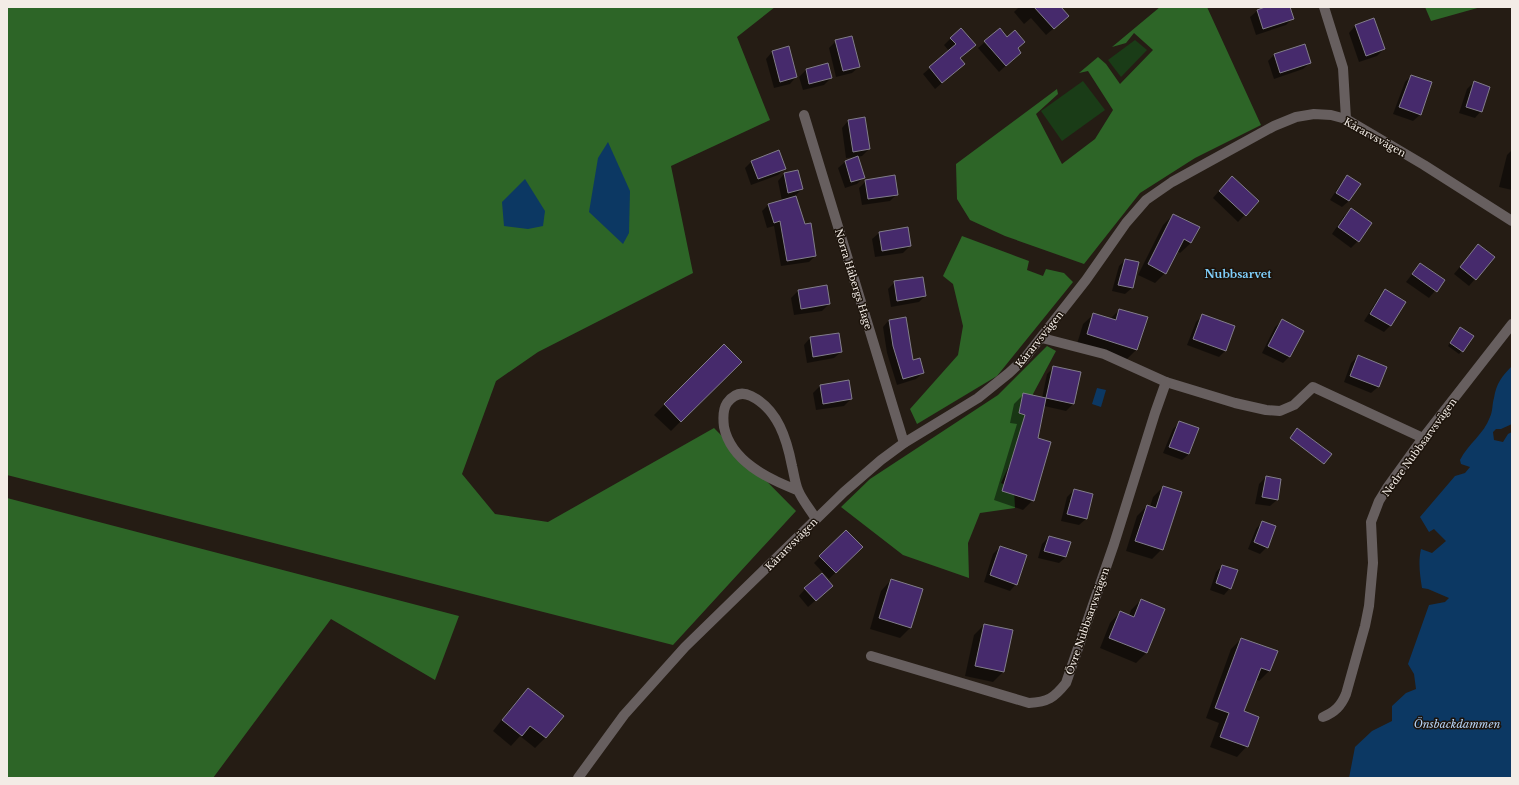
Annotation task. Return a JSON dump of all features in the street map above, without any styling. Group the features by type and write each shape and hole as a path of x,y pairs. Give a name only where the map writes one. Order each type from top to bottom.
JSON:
{"street":[{"path":"1324,7 1343,68 1346,119"},
{"name":"Kårarvsvägen","path":"578,778 624,715 684,647 816,519 881,460 904,443 978,398 1010,373 1024,359 1086,280 1126,223 1146,200 1154,193 1172,182 1274,126 1296,117 1314,114 1331,115 1346,119 1424,165 1512,221"},
{"name":"Norra Håbergs Hage","path":"804,115 904,443"},
{"name":"Nedre Nubbsarvsvägen","path":"1324,718 1333,713 1342,703 1365,626 1369,606 1373,563 1371,522 1379,501 1423,438 1512,324"},
{"path":"1042,338 1104,354 1166,382 1266,410 1280,410 1294,405 1313,387 1423,438"},
{"name":"Övre Nubbsarvsvägen","path":"871,656 1029,703 1042,703 1050,699 1058,692 1066,683 1114,544 1166,382"},
{"path":"797,490 765,476 752,467 735,450 724,428 725,406 732,396 747,394 752,396 759,400 774,416 785,436 797,490 816,519"}],"green space":[{"path":"7,7 775,7 737,37 770,120 671,166 693,273 538,352 496,381 462,474 495,514 548,522 714,428 796,511 673,645 7,475"},
{"path":"1160,7 1207,7 1261,125 1195,158 1140,193 1084,264 1005,236 970,220 957,199 956,164 1057,89 1058,94 1036,114 1062,164 1095,139 1113,110 1088,71 1079,73 1098,57 1106,64 1120,84 1153,50 1134,33 1126,43 1112,47"},
{"path":"1425,7 1481,7 1431,21"},
{"path":"1135,40 1147,50 1121,77 1108,60"},
{"path":"1083,81 1105,110 1062,141 1041,111"},
{"path":"962,236 1029,261 1027,270 1043,276 1046,269 1064,273 1073,282 997,376 917,424 910,409 958,355 963,326 953,284 943,276"},
{"path":"1047,346 1056,351 1033,394 1032,417 1001,483 1014,489 1015,508 980,513 968,543 969,578 903,555 841,507 870,479 998,395"},
{"path":"7,498 459,616 435,680 331,619 213,778 7,778"}],"water":[{"path":"608,142 630,191 629,233 623,244 589,212 598,158"},
{"path":"525,179 545,211 543,226 528,229 504,226 502,202"},
{"name":"Önsbackdammen","path":"1512,366 1512,424 1501,429 1496,429 1493,432 1494,440 1503,442 1508,434 1512,432 1512,778 1349,778 1355,747 1372,731 1392,721 1392,706 1406,693 1416,689 1414,674 1408,664 1429,605 1445,602 1449,598 1422,588 1419,564 1421,549 1432,553 1446,541 1434,529 1429,532 1420,517 1455,476 1465,473 1470,467 1461,464 1460,460 1463,454 1484,429 1492,412 1498,384"},
{"path":"1097,388 1106,390 1101,407 1092,404"}],"building":[{"path":"1034,7 1061,7 1069,16 1054,29"},
{"path":"1265,7 1290,7 1294,19 1263,29 1257,10"},
{"path":"1374,18 1385,49 1366,56 1355,25"},
{"path":"961,28 976,45 960,58 965,64 942,83 929,67 956,44 950,38"},
{"path":"1000,28 1007,37 1015,30 1025,42 1018,48 1021,53 1006,66 984,41"},
{"path":"852,36 860,67 843,71 835,40"},
{"path":"1305,44 1311,63 1280,73 1274,54"},
{"path":"789,46 797,77 780,82 772,51"},
{"path":"828,63 832,78 809,84 806,69"},
{"path":"1411,75 1432,82 1421,115 1399,107"},
{"path":"1474,81 1490,87 1482,112 1466,107"},
{"path":"865,117 870,149 853,152 848,120"},
{"path":"779,150 786,169 758,179 751,161"},
{"path":"858,156 865,178 851,182 845,161"},
{"path":"798,170 803,189 788,193 784,173"},
{"path":"895,175 898,195 868,199 865,180"},
{"path":"1347,175 1361,184 1349,201 1336,193"},
{"path":"1232,176 1259,201 1246,216 1219,191"},
{"path":"796,196 805,224 811,223 816,256 787,261 780,221 774,223 768,204"},
{"path":"1351,208 1372,223 1359,242 1338,227"},
{"path":"1173,214 1200,227 1191,243 1184,239 1166,274 1148,264"},
{"path":"908,227 911,246 882,251 879,232"},
{"path":"1478,244 1495,257 1476,280 1460,267"},
{"path":"1125,259 1139,262 1133,288 1118,285"},
{"path":"1420,263 1445,280 1437,292 1412,274"},
{"path":"923,277 926,296 897,301 894,281"},
{"path":"827,285 830,304 801,309 798,290"},
{"path":"1385,289 1406,302 1391,326 1370,314"},
{"path":"1119,309 1148,317 1137,350 1087,334 1093,313 1116,320"},
{"path":"1202,314 1235,326 1226,351 1193,339"},
{"path":"906,317 913,360 920,358 924,373 903,379 893,346 889,320"},
{"path":"1282,319 1304,331 1290,357 1268,346"},
{"path":"1460,327 1474,336 1463,352 1450,343"},
{"path":"839,333 842,352 813,357 810,337"},
{"path":"724,344 742,362 681,422 664,404"},
{"path":"1358,355 1387,367 1379,387 1350,376"},
{"path":"1053,366 1081,372 1074,404 1046,398"},
{"path":"849,380 852,399 823,404 820,385"},
{"path":"1023,393 1046,398 1038,438 1051,442 1034,501 1002,491 1025,415 1019,413"},
{"path":"1179,421 1199,428 1189,454 1169,447"},
{"path":"1297,428 1332,454 1324,464 1290,438"},
{"path":"1266,476 1281,479 1278,500 1262,497"},
{"path":"1163,486 1182,492 1163,550 1135,541 1147,505 1156,508"},
{"path":"1074,489 1093,494 1087,519 1067,514"},
{"path":"1262,521 1276,526 1268,548 1254,542"},
{"path":"846,530 863,547 836,573 819,556"},
{"path":"1049,536 1071,542 1066,557 1044,551"},
{"path":"1000,546 1027,555 1017,585 990,575"},
{"path":"1222,565 1238,570 1231,589 1216,583"},
{"path":"822,573 833,586 816,601 804,588"},
{"path":"891,579 923,589 911,628 879,618"},
{"path":"1141,599 1165,609 1147,653 1109,638 1120,611 1134,617"},
{"path":"984,624 1013,630 1004,672 975,666"},
{"path":"1241,638 1278,651 1270,671 1261,668 1244,711 1259,717 1248,747 1220,737 1229,713 1215,708"},
{"path":"528,688 564,716 546,738 530,726 522,736 502,720"}],"district":[{"name":"Nubbsarvet","path":"1238,274"}]}
